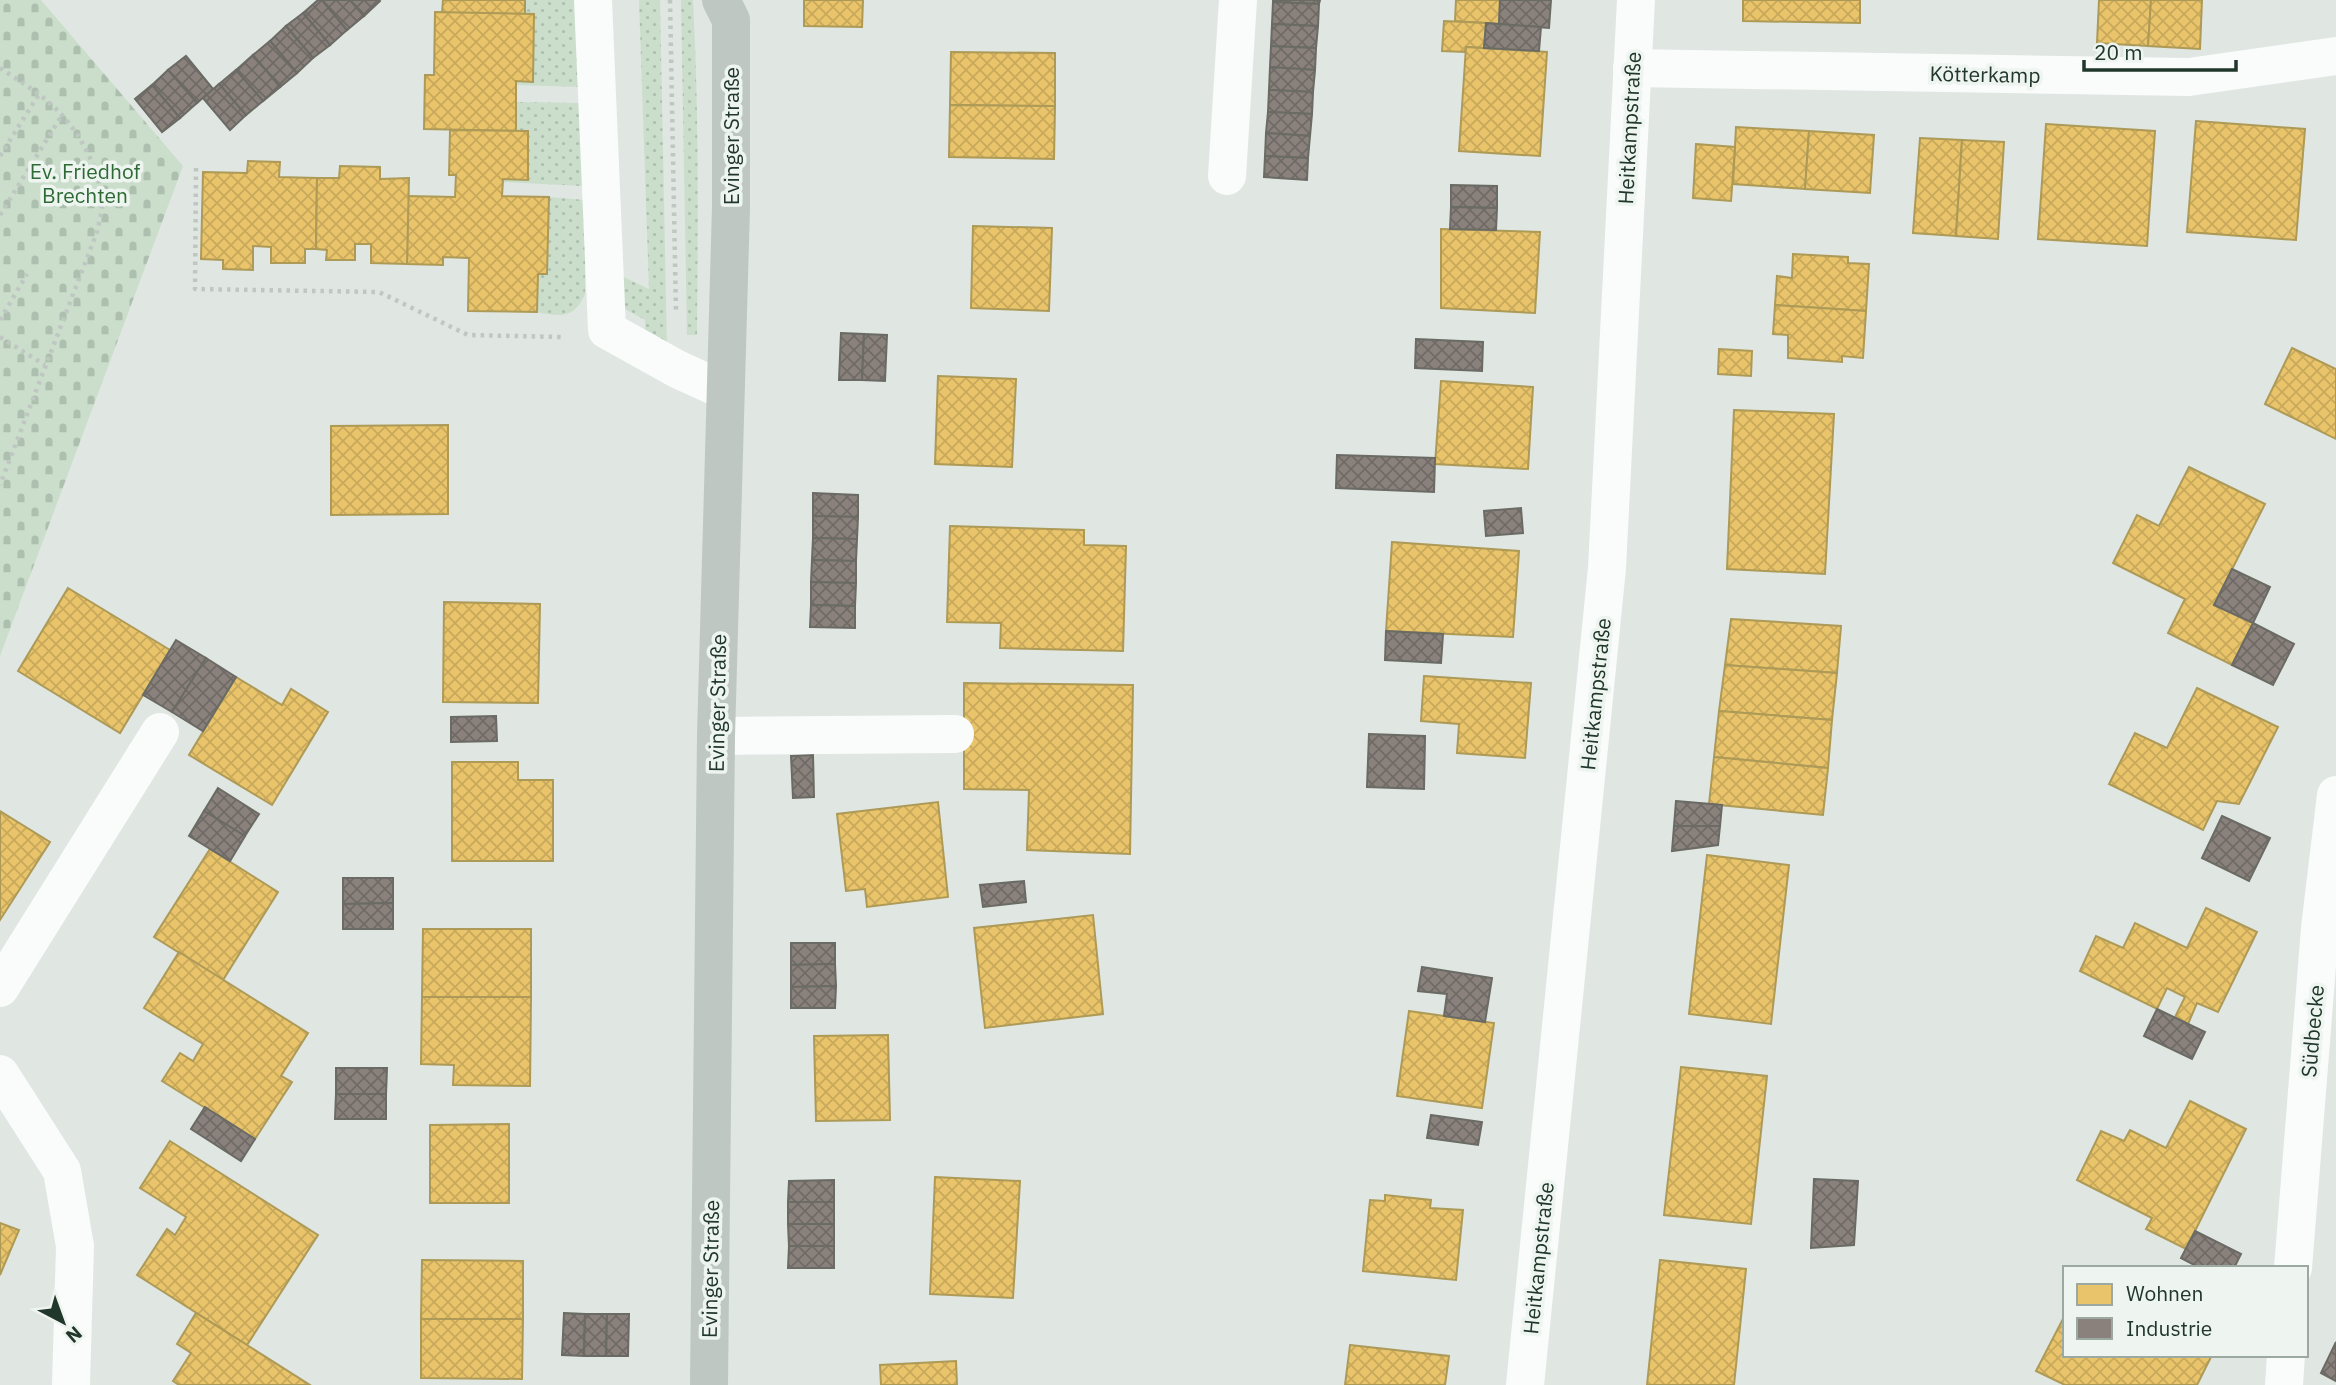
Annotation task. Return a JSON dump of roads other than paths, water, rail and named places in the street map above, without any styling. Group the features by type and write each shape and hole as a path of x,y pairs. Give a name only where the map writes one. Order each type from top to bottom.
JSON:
{"main road":[{"name":"Evinger Straße","path":"709,1385 716,736 730,207 731,7"}],"street":[{"path":"593,0 607,330 677,369 725,391"},
{"path":"1227,176 1238,0"},
{"name":"Heitkampstraße","path":"1525,1385 1607,568 1636,0"},
{"name":"Kötterkamp","path":"1632,68 2189,77 2336,56"},
{"path":"0,988 160,732"},
{"path":"716,736 955,734"},
{"name":"Südbecke","path":"2293,1266 2320,928 2336,795"},
{"path":"0,1074 62,1171 75,1246 71,1385"},
{"path":"2284,1385 2286,1357"}],"park label":[{"name":"Ev. Friedhof Brechten","path":"85,183"}]}
